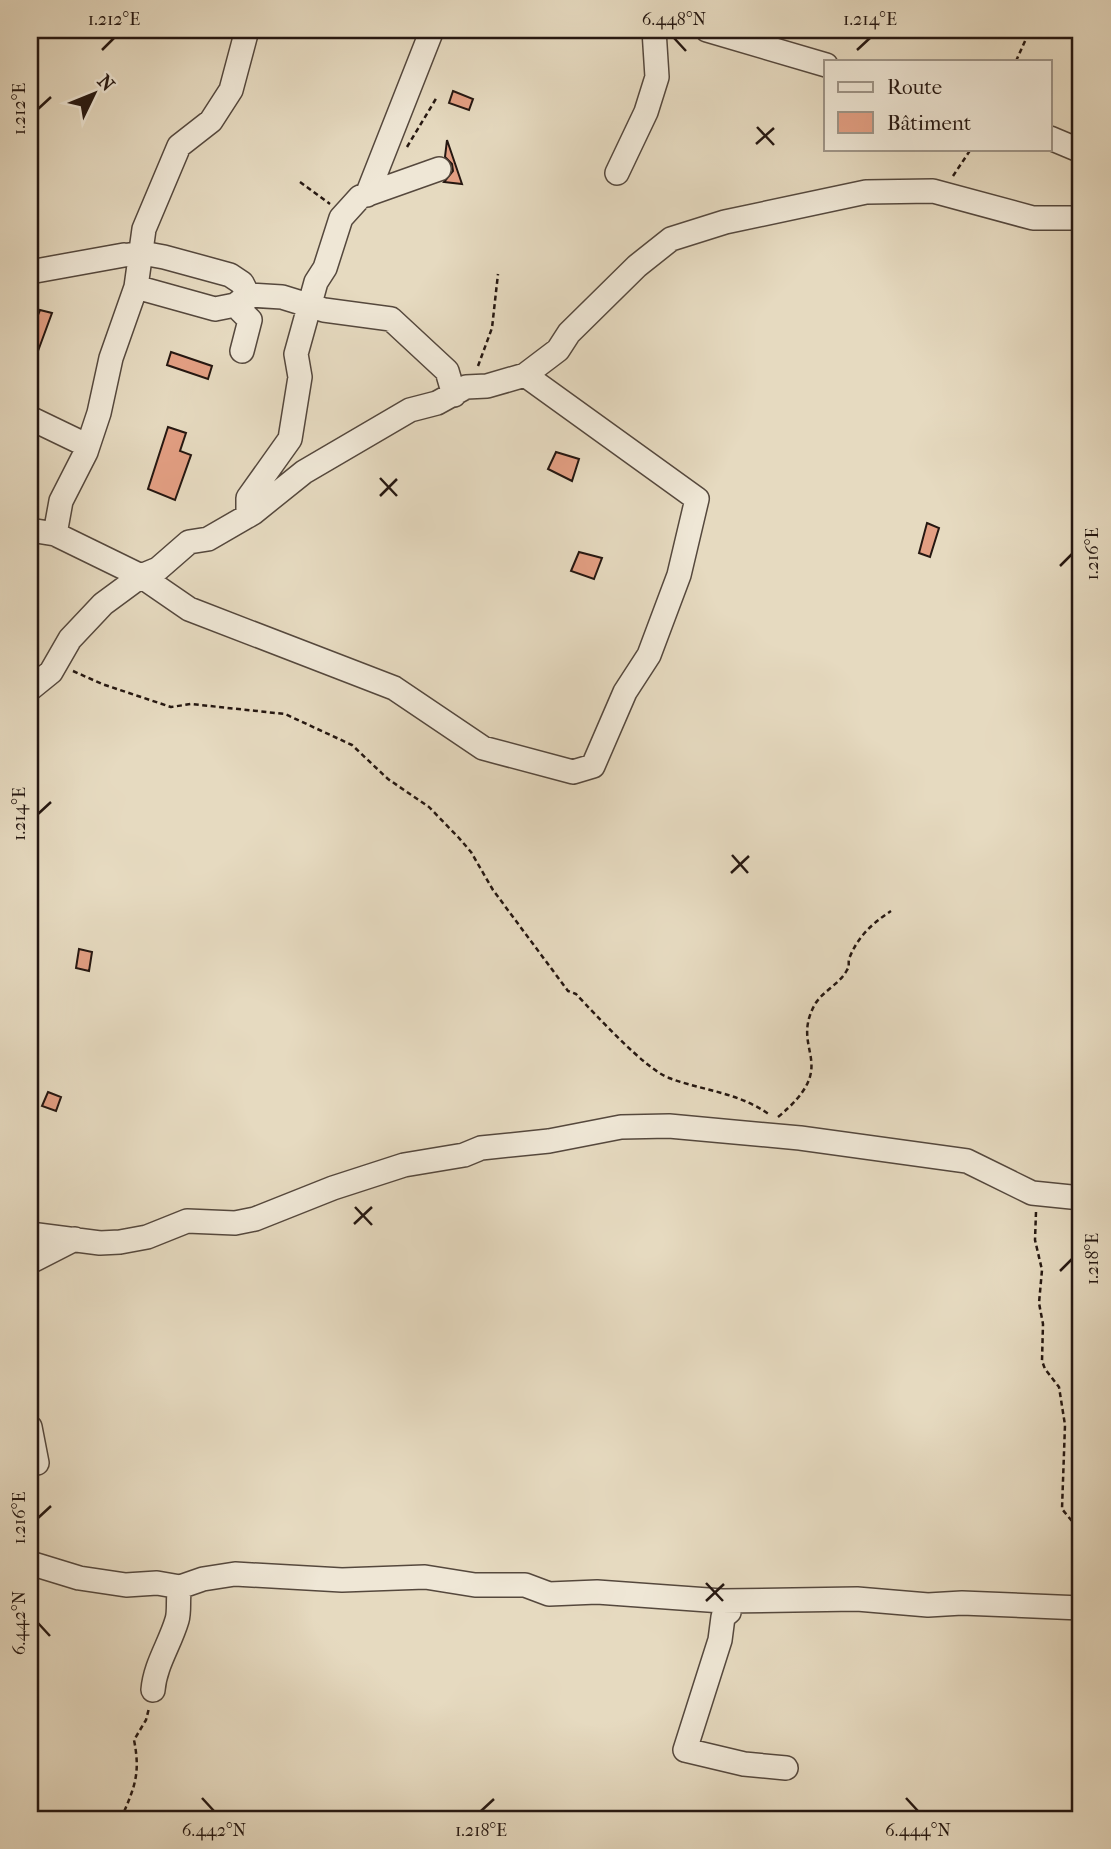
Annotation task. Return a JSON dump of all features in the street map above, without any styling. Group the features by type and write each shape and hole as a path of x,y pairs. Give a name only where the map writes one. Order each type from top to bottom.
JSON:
{"street":[{"path":"55,534 61,501 86,452 99,413 144,229 179,146 211,121 231,90 247,30"},
{"path":"367,195 432,30"},
{"path":"617,173 646,112 657,77 654,30"},
{"path":"706,30 824,64"},
{"path":"1052,139 1081,151"},
{"path":"248,516 248,498 290,439 300,377 296,354 301,303 325,268 341,218 360,197 439,169"},
{"path":"30,689 51,672 82,626 103,604 141,576 158,569 188,542 208,539 248,516 304,471 410,410 460,391 525,375 558,350 569,333 657,247 671,239 724,222 866,192 933,191 1033,218 1081,218"},
{"path":"135,266 215,309 235,305 248,295 282,297 356,316 391,319 447,371 460,391"},
{"path":"30,272 135,266 230,275 242,283 248,295"},
{"path":"242,351 250,320 240,310 248,295"},
{"path":"30,530 55,534 141,576 189,609 394,688 483,748 573,772 593,766 625,692 649,654 679,575 697,499 525,375"},
{"path":"30,418 84,444 86,452"},
{"path":"30,1234 120,1242 147,1237 187,1222 235,1223 255,1219 333,1188 404,1165 464,1155 481,1148 549,1141 605,1129 669,1126 800,1138 967,1161 1032,1193 1081,1198"},
{"path":"30,1262 75,1239"},
{"path":"30,1427 37,1463 30,1464"},
{"path":"30,1563 99,1581 126,1585 158,1583 180,1587 203,1578 235,1574 342,1580 425,1577 475,1585 525,1585 549,1594 597,1592 728,1601 858,1600 928,1605 962,1603 1081,1608"},
{"path":"153,1690 154,1676 178,1617 177,1598 180,1587"},
{"path":"728,1601 729,1612 723,1617 720,1640 685,1750 725,1760 786,1768"}],"path":[{"path":"1016,60 1030,30"},
{"path":"933,191 960,170 970,150"},
{"path":"300,182 329,203 341,218"},
{"path":"460,391 489,342 498,274"},
{"path":"58,662 80,676 163,705 211,705 285,714 352,745 388,779 429,807 451,829 471,852 493,890 568,991 576,994 650,1066 670,1079 702,1090 740,1097 776,1119 800,1138"},
{"path":"776,1119 796,1102 812,1079 813,1055 807,1037 814,1006 848,969 858,939 891,911"},
{"path":"1032,1193 1035,1199 1038,1259 1042,1270 1038,1303 1043,1324 1042,1361 1059,1387 1065,1425 1062,1509 1081,1532"},
{"path":"121,1819 136,1787 138,1760 134,1741 146,1720 153,1690"}],"building":[{"path":"453,91 473,99 469,110 449,103"},
{"path":"447,140 462,184 444,182 453,171 452,164 445,157"},
{"path":"40,310 52,313 31,370 30,334"},
{"path":"171,352 212,366 208,379 167,365"},
{"path":"168,427 186,433 180,451 191,455 175,500 148,489"},
{"path":"556,452 579,459 572,481 548,469"},
{"path":"927,523 939,528 930,557 919,553"},
{"path":"579,552 602,558 594,579 571,571"},
{"path":"79,949 92,952 89,971 76,968"},
{"path":"48,1092 61,1097 56,1111 42,1106"}]}
